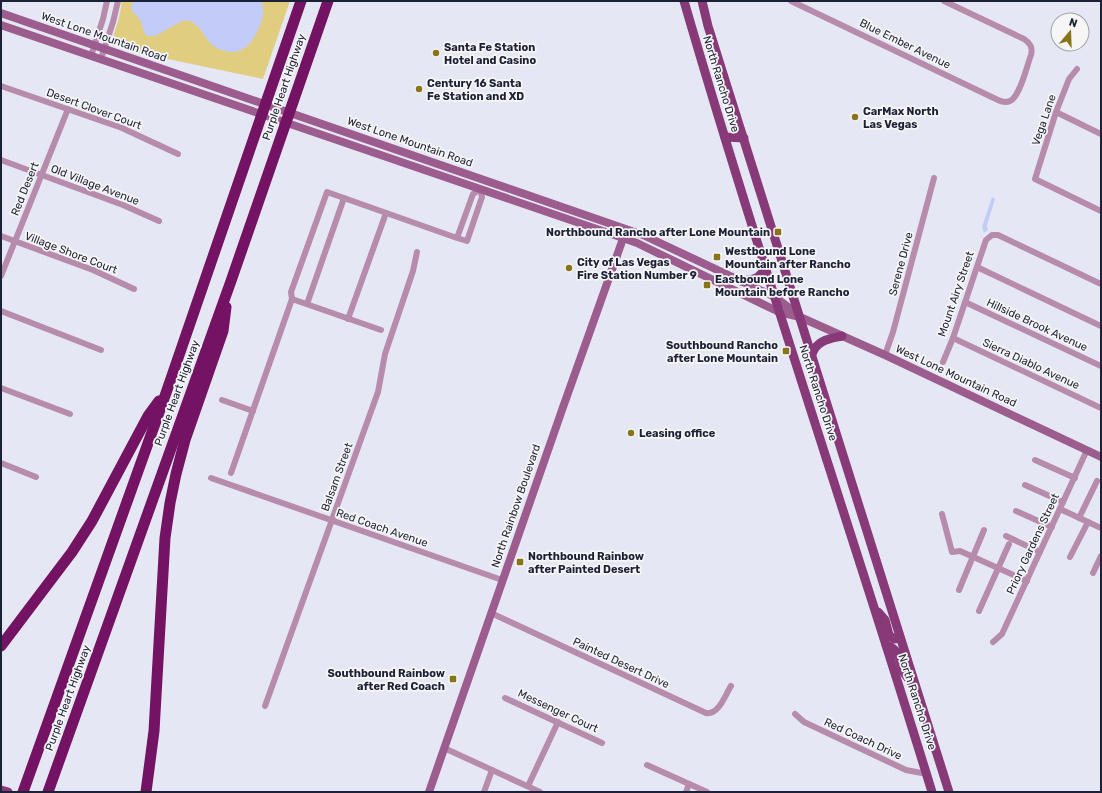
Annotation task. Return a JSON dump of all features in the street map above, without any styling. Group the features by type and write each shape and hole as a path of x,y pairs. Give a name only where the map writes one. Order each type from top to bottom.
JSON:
{"highway":[{"name":"Purple Heart Highway","path":"23,792 166,393 301,1"},
{"name":"Purple Heart Highway","path":"48,792 231,281 328,1"},
{"path":"146,792 154,731 166,538 170,503 185,440 223,331 231,281"},
{"path":"1,646 80,540 103,502 148,416 166,393"},
{"path":"140,792 149,768"}],"main road":[{"name":"North Rancho Drive","path":"684,1 724,137 932,792"},
{"name":"North Rancho Drive","path":"702,1 708,26 812,354 833,427 949,792"},
{"name":"West Lone Mountain Road","path":"1,13 643,235 775,297 800,317"},
{"name":"West Lone Mountain Road","path":"1,25 536,207 637,243 779,312 800,317 886,355 1101,457"},
{"path":"724,137 744,138"},
{"path":"480,189 484,179"},
{"path":"500,196 504,186"},
{"path":"527,204 530,195"},
{"path":"536,207 539,198"},
{"path":"571,219 574,210"},
{"path":"585,224 588,215"},
{"name":"North Rainbow Boulevard","path":"429,792 490,613 626,229"},
{"path":"741,281 756,279 760,276 765,266"},
{"path":"812,354 814,348 823,340 842,336"},
{"path":"874,607 885,620 890,635 894,639 900,638"},
{"path":"886,645 892,647 898,653 904,673 915,688"},
{"path":"1,790 8,792"}],"street":[{"path":"91,56 107,1"},
{"path":"101,59 118,1"},
{"name":"Blue Ember Avenue","path":"793,1 1002,102 1010,101 1016,97 1031,55 1032,51 1030,44 1024,39 944,1"},
{"name":"Vega Lane","path":"1077,69 1069,79 1056,112 1035,179 1101,211"},
{"name":"Desert Clover Court","path":"1,86 122,128 178,154"},
{"name":"Red Desert","path":"1,276 68,109"},
{"path":"1056,112 1101,134"},
{"name":"Old Village Avenue","path":"1,160 123,205 159,221"},
{"name":"Serene Drive","path":"886,355 934,178"},
{"path":"231,473 292,299 291,292 327,192 457,238 467,241 482,197 480,189 473,194 457,238"},
{"path":"307,304 344,198"},
{"path":"348,319 386,213"},
{"name":"Mount Airy Street","path":"943,362 953,338 986,240 992,235 998,235 1101,284"},
{"name":"Village Shore Court","path":"1,236 93,270 134,289"},
{"name":"Balsam Street","path":"265,706 378,392 385,354 413,271 417,252"},
{"path":"977,267 1101,326"},
{"path":"292,299 381,330"},
{"name":"Hillside Brook Avenue","path":"965,302 1101,366"},
{"path":"1,311 101,350"},
{"name":"Sierra Diablo Avenue","path":"953,338 1101,408"},
{"path":"1,388 70,414"},
{"path":"222,400 252,411"},
{"name":"Priory Gardens Street","path":"993,642 1002,634 1087,450"},
{"path":"1035,460 1075,478"},
{"path":"1,463 36,477"},
{"name":"Red Coach Avenue","path":"211,478 502,580"},
{"path":"1080,518 1097,480"},
{"path":"1025,485 1063,502"},
{"path":"1060,509 1101,528"},
{"path":"1016,511 1052,527"},
{"path":"942,514 952,552 960,551 1027,581"},
{"path":"1070,558 1088,522"},
{"path":"959,590 984,530"},
{"path":"1006,536 1040,552"},
{"path":"979,611 1009,544"},
{"path":"1093,573 1101,556"},
{"name":"Painted Desert Drive","path":"490,613 706,714 715,712 731,686"},
{"name":"Messenger Court","path":"505,698 602,743"},
{"name":"Red Coach Drive","path":"795,714 804,722 896,766 916,773 927,774"},
{"path":"528,786 558,722"},
{"path":"444,748 540,792"},
{"path":"647,765 707,792"},
{"path":"484,792 492,770"},
{"path":"686,792 689,784"}],"shaded area":[{"path":"122,1 290,1 263,79 122,48 113,42 113,37 119,18"}],"water":[{"path":"135,1 261,1 263,14 259,28 249,44 245,48 235,52 229,52 213,46 196,25 187,21 182,21 155,36 147,36 140,20 131,9 131,6"},
{"path":"992,197 995,199 987,225 988,230 984,233 982,227"}],"place":[{"name":"Santa Fe Station Hotel and Casino","path":"436,53"},
{"name":"Century 16 Santa Fe Station and XD","path":"419,89"},
{"name":"CarMax North Las Vegas","path":"855,117"},
{"name":"Northbound Rancho after Lone Mountain","path":"778,232"},
{"name":"Westbound Lone Mountain after Rancho","path":"717,257"},
{"name":"City of Las Vegas Fire Station Number 9","path":"569,268"},
{"name":"Eastbound Lone Mountain before Rancho","path":"707,285"},
{"name":"Southbound Rancho after Lone Mountain","path":"786,351"},
{"name":"Leasing office","path":"631,433"},
{"name":"Northbound Rainbow after Painted Desert","path":"520,562"},
{"name":"Southbound Rainbow after Red Coach","path":"453,679"}]}
